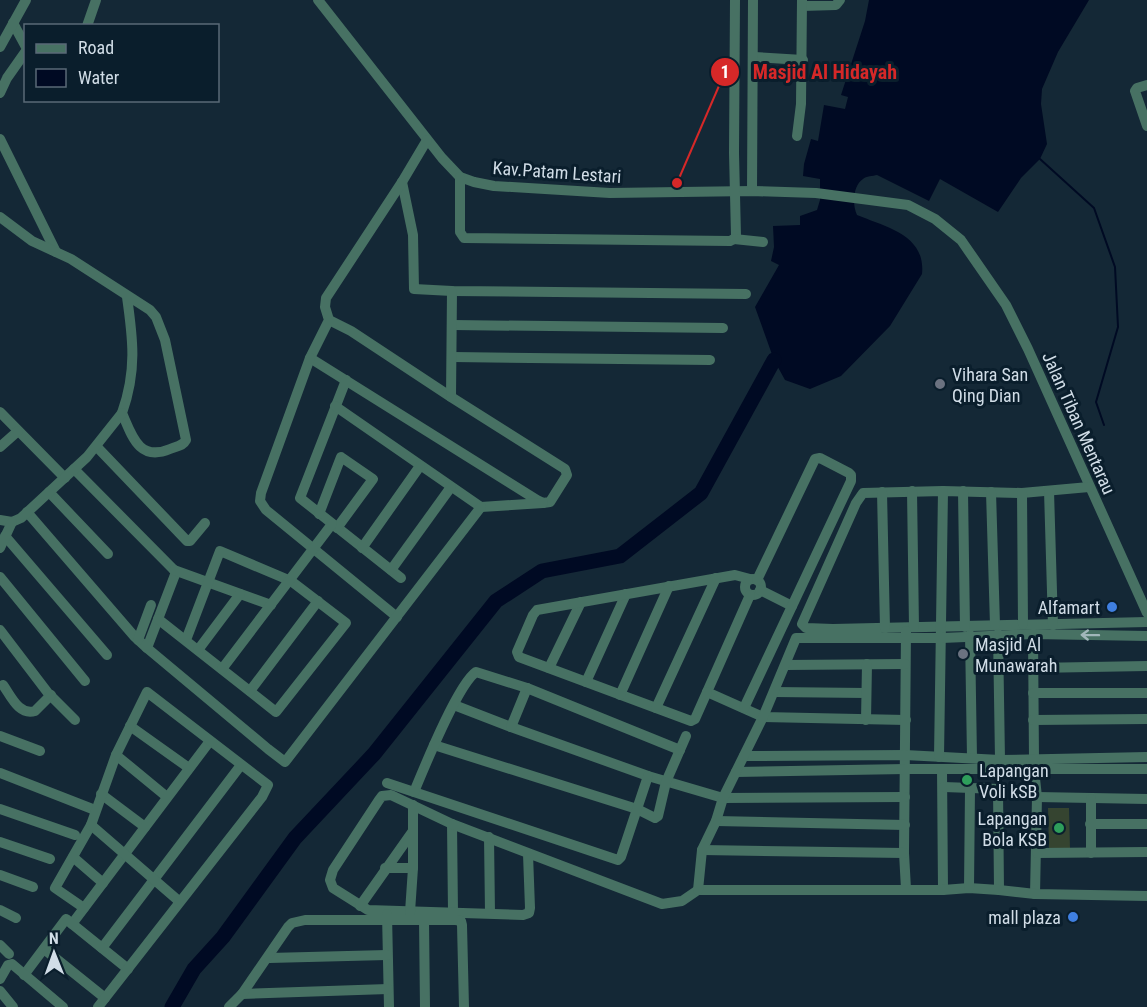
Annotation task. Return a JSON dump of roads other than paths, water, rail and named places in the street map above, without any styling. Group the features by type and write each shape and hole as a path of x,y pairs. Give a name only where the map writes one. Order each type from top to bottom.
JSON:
{"street":[{"path":"0,47 26,0"},
{"path":"88,24 96,0"},
{"path":"318,0 428,140 460,177 460,232 464,238 730,241 734,239 764,242"},
{"path":"734,239 736,236 735,0"},
{"path":"752,191 753,0"},
{"path":"797,136 803,60 802,3 836,5 840,0"},
{"path":"13,23 24,45"},
{"path":"0,93 6,78 24,52"},
{"path":"753,57 803,60"},
{"path":"1147,85 1135,91 1147,126"},
{"path":"0,139 56,252"},
{"path":"397,617 266,510 260,501 310,358 329,320 325,307 326,298 428,140"},
{"name":"Kav.Patam Lestari","path":"460,177 494,186 610,193 816,192 865,199"},
{"path":"402,182 413,235 414,289 746,294"},
{"name":"Jalan Tiban Mentarau","path":"865,199 908,205 921,211 950,229 972,253 1006,306 1147,613"},
{"path":"0,217 32,241 80,265 150,310 160,326 186,442 164,452 154,453 144,450 134,440 122,413"},
{"path":"451,397 452,291"},
{"path":"0,520 12,522 21,518 97,447 122,413 131,381 134,356 127,297"},
{"path":"329,320 351,331 565,469 567,475 550,502 481,507 335,406"},
{"path":"453,325 723,328"},
{"path":"453,357 710,360"},
{"path":"310,358 543,503"},
{"path":"346,380 300,498 401,578"},
{"path":"0,412 65,478"},
{"path":"0,447 18,430"},
{"path":"97,447 187,542 205,524"},
{"path":"222,669 291,581 313,549 373,479 341,457 319,514"},
{"path":"744,708 851,481 849,473 820,458 813,461 754,586 696,716 692,721 517,655 533,615 537,610 545,608 738,575 754,586 792,606"},
{"path":"362,548 420,466"},
{"path":"74,469 174,570 271,605"},
{"path":"391,570 451,487"},
{"path":"908,631 885,628 806,628 802,624 859,496 866,492 1022,493 1089,487"},
{"path":"906,889 904,825 906,664 912,491"},
{"path":"939,757 943,491"},
{"path":"963,491 972,758"},
{"path":"1049,491 1053,626"},
{"path":"49,492 108,554"},
{"path":"882,492 885,628"},
{"path":"991,492 1000,760"},
{"path":"1022,493 1023,624"},
{"path":"27,512 138,640 285,762 481,507"},
{"path":"0,548 12,522"},
{"path":"5,536 107,655"},
{"path":"158,619 276,712 346,622 291,581 220,551 206,582 186,640"},
{"path":"147,648 176,572 174,570"},
{"path":"0,577 85,681"},
{"path":"656,708 716,578"},
{"path":"620,695 669,586"},
{"path":"198,650 240,594"},
{"path":"586,682 626,594"},
{"path":"250,691 318,601"},
{"path":"549,668 580,602"},
{"path":"138,640 151,605"},
{"path":"698,890 702,850 716,821 723,798 763,717 796,638 908,631 968,631 1023,624 1053,626 1147,622"},
{"path":"997,629 1033,634 1147,636"},
{"path":"0,630 51,695 75,720"},
{"path":"1033,634 1034,765 1037,797 1035,894"},
{"path":"866,720 867,664"},
{"path":"786,665 906,664"},
{"path":"1033,668 1147,666"},
{"path":"414,792 454,705 471,675 476,672 527,688 680,750"},
{"path":"1,684 20,709 25,712 35,711 51,695"},
{"path":"511,727 527,688"},
{"path":"84,908 55,888 91,825 116,755 147,692 268,784 262,797 98,1007"},
{"path":"707,692 763,717 906,720"},
{"path":"774,692 866,693"},
{"path":"1033,693 1147,693"},
{"path":"454,705 648,776 723,798 905,797"},
{"path":"1033,720 1147,719"},
{"path":"130,726 189,768"},
{"path":"0,736 40,751"},
{"path":"434,745 637,809 653,818 657,817 666,782 686,736"},
{"path":"72,924 210,741"},
{"path":"116,755 167,797"},
{"path":"744,756 905,755 1000,760 1034,765 1147,769"},
{"path":"736,772 942,770 1147,757"},
{"path":"102,948 241,765"},
{"path":"942,770 944,787 943,890"},
{"path":"0,773 95,810"},
{"path":"387,783 618,860 621,857 648,776"},
{"path":"944,787 998,789 999,890"},
{"path":"969,888 970,789"},
{"path":"101,794 145,827"},
{"path":"464,1007 462,923 456,920 424,920 387,916 360,906 333,888 330,880 333,870 382,796 391,795 452,824 662,904 682,901 698,890 943,890 969,888 1035,894 1147,896"},
{"path":"1037,797 1147,799"},
{"path":"1091,799 1091,853"},
{"path":"410,912 413,805"},
{"path":"0,809 75,835"},
{"path":"716,821 904,825"},
{"path":"452,824 453,912"},
{"path":"1090,824 1147,824"},
{"path":"91,825 180,902"},
{"path":"360,906 413,831"},
{"path":"489,837 490,913"},
{"path":"0,842 50,859"},
{"path":"702,850 904,853"},
{"path":"1037,853 1147,852"},
{"path":"229,1007 242,994 269,958 288,927 295,922 387,916 410,912 523,915 529,913 528,854"},
{"path":"73,857 103,883"},
{"path":"385,868 413,868"},
{"path":"0,875 33,887"},
{"path":"0,910 16,918"},
{"path":"387,916 389,1007"},
{"path":"24,975 66,919 128,969"},
{"path":"424,920 425,1007"},
{"path":"0,945 9,954"},
{"path":"44,949 105,998"},
{"path":"269,958 387,955"},
{"path":"0,979 8,965 12,964 63,1007"},
{"path":"242,994 388,989"},
{"path":"0,991 13,1007"}],"water":[{"path":"869,0 1089,0 1058,52 1042,89 1041,104 1047,144 1040,159 1021,178 998,212 940,179 929,201 877,175 866,177 857,186 854,206 857,215 902,234 911,241 922,261 922,274 890,326 841,376 810,389 785,380 774,360 755,307 779,265 771,261 774,247 773,226 800,225 800,216 817,210 820,200 820,179 803,176 804,164 811,139 818,141 824,105 845,109 848,97 841,95 865,21"}],"waterway":[{"path":"1040,159 1094,208 1115,267 1118,327 1096,402 1104,425"},
{"path":"172,1007 194,969 223,937 295,838 374,754 496,601 542,571 620,556 701,493 774,360"}],"place":[{"name":"Masjid Al Hidayah","path":"677,183"},
{"name":"Vihara San Qing Dian","path":"940,384"},
{"name":"Alfamart","path":"1112,607"},
{"name":"Masjid Al Munawarah","path":"963,654"},
{"name":"Lapangan Voli kSB","path":"967,780"},
{"name":"Lapangan Bola KSB","path":"1059,828"},
{"name":"mall plaza","path":"1073,917"}]}
